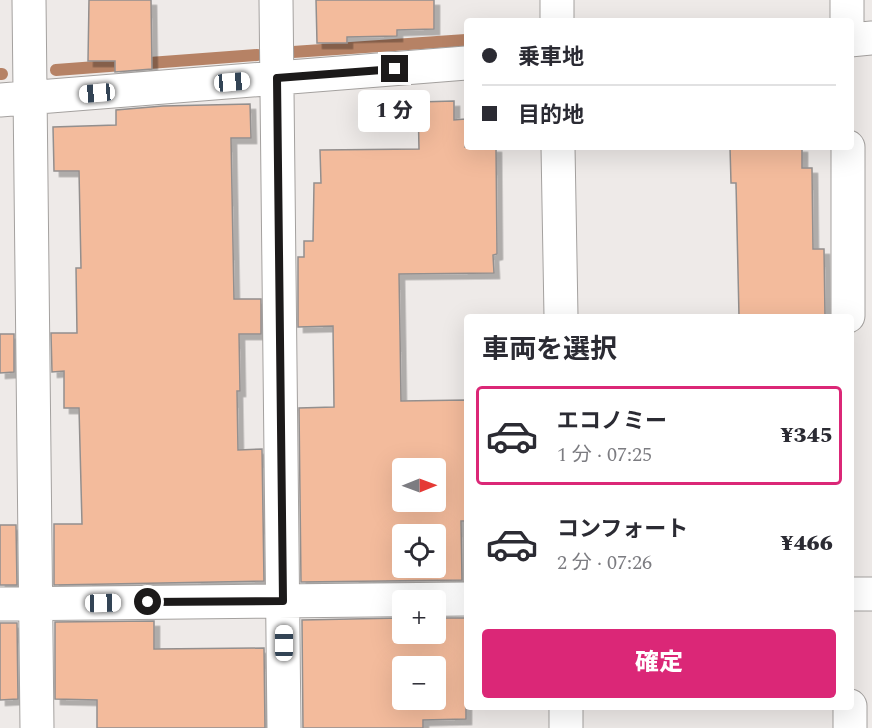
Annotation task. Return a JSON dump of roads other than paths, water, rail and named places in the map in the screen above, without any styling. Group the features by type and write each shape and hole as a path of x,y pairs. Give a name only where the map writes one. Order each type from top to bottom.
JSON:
{"street":[{"path":"29,0 15,99 36,604 37,728"},
{"path":"276,0 284,728"},
{"path":"557,0 557,18"},
{"path":"847,0 847,18"},
{"path":"854,40 872,38"},
{"path":"15,99 464,63"},
{"path":"558,150 561,314"},
{"path":"848,150 848,314"},
{"path":"854,594 872,594"},
{"path":"0,604 464,599"},
{"path":"566,710 566,728"},
{"path":"850,710 850,728"}],"waterway":[{"path":"293,52 464,40"},
{"path":"56,70 257,55"}]}
